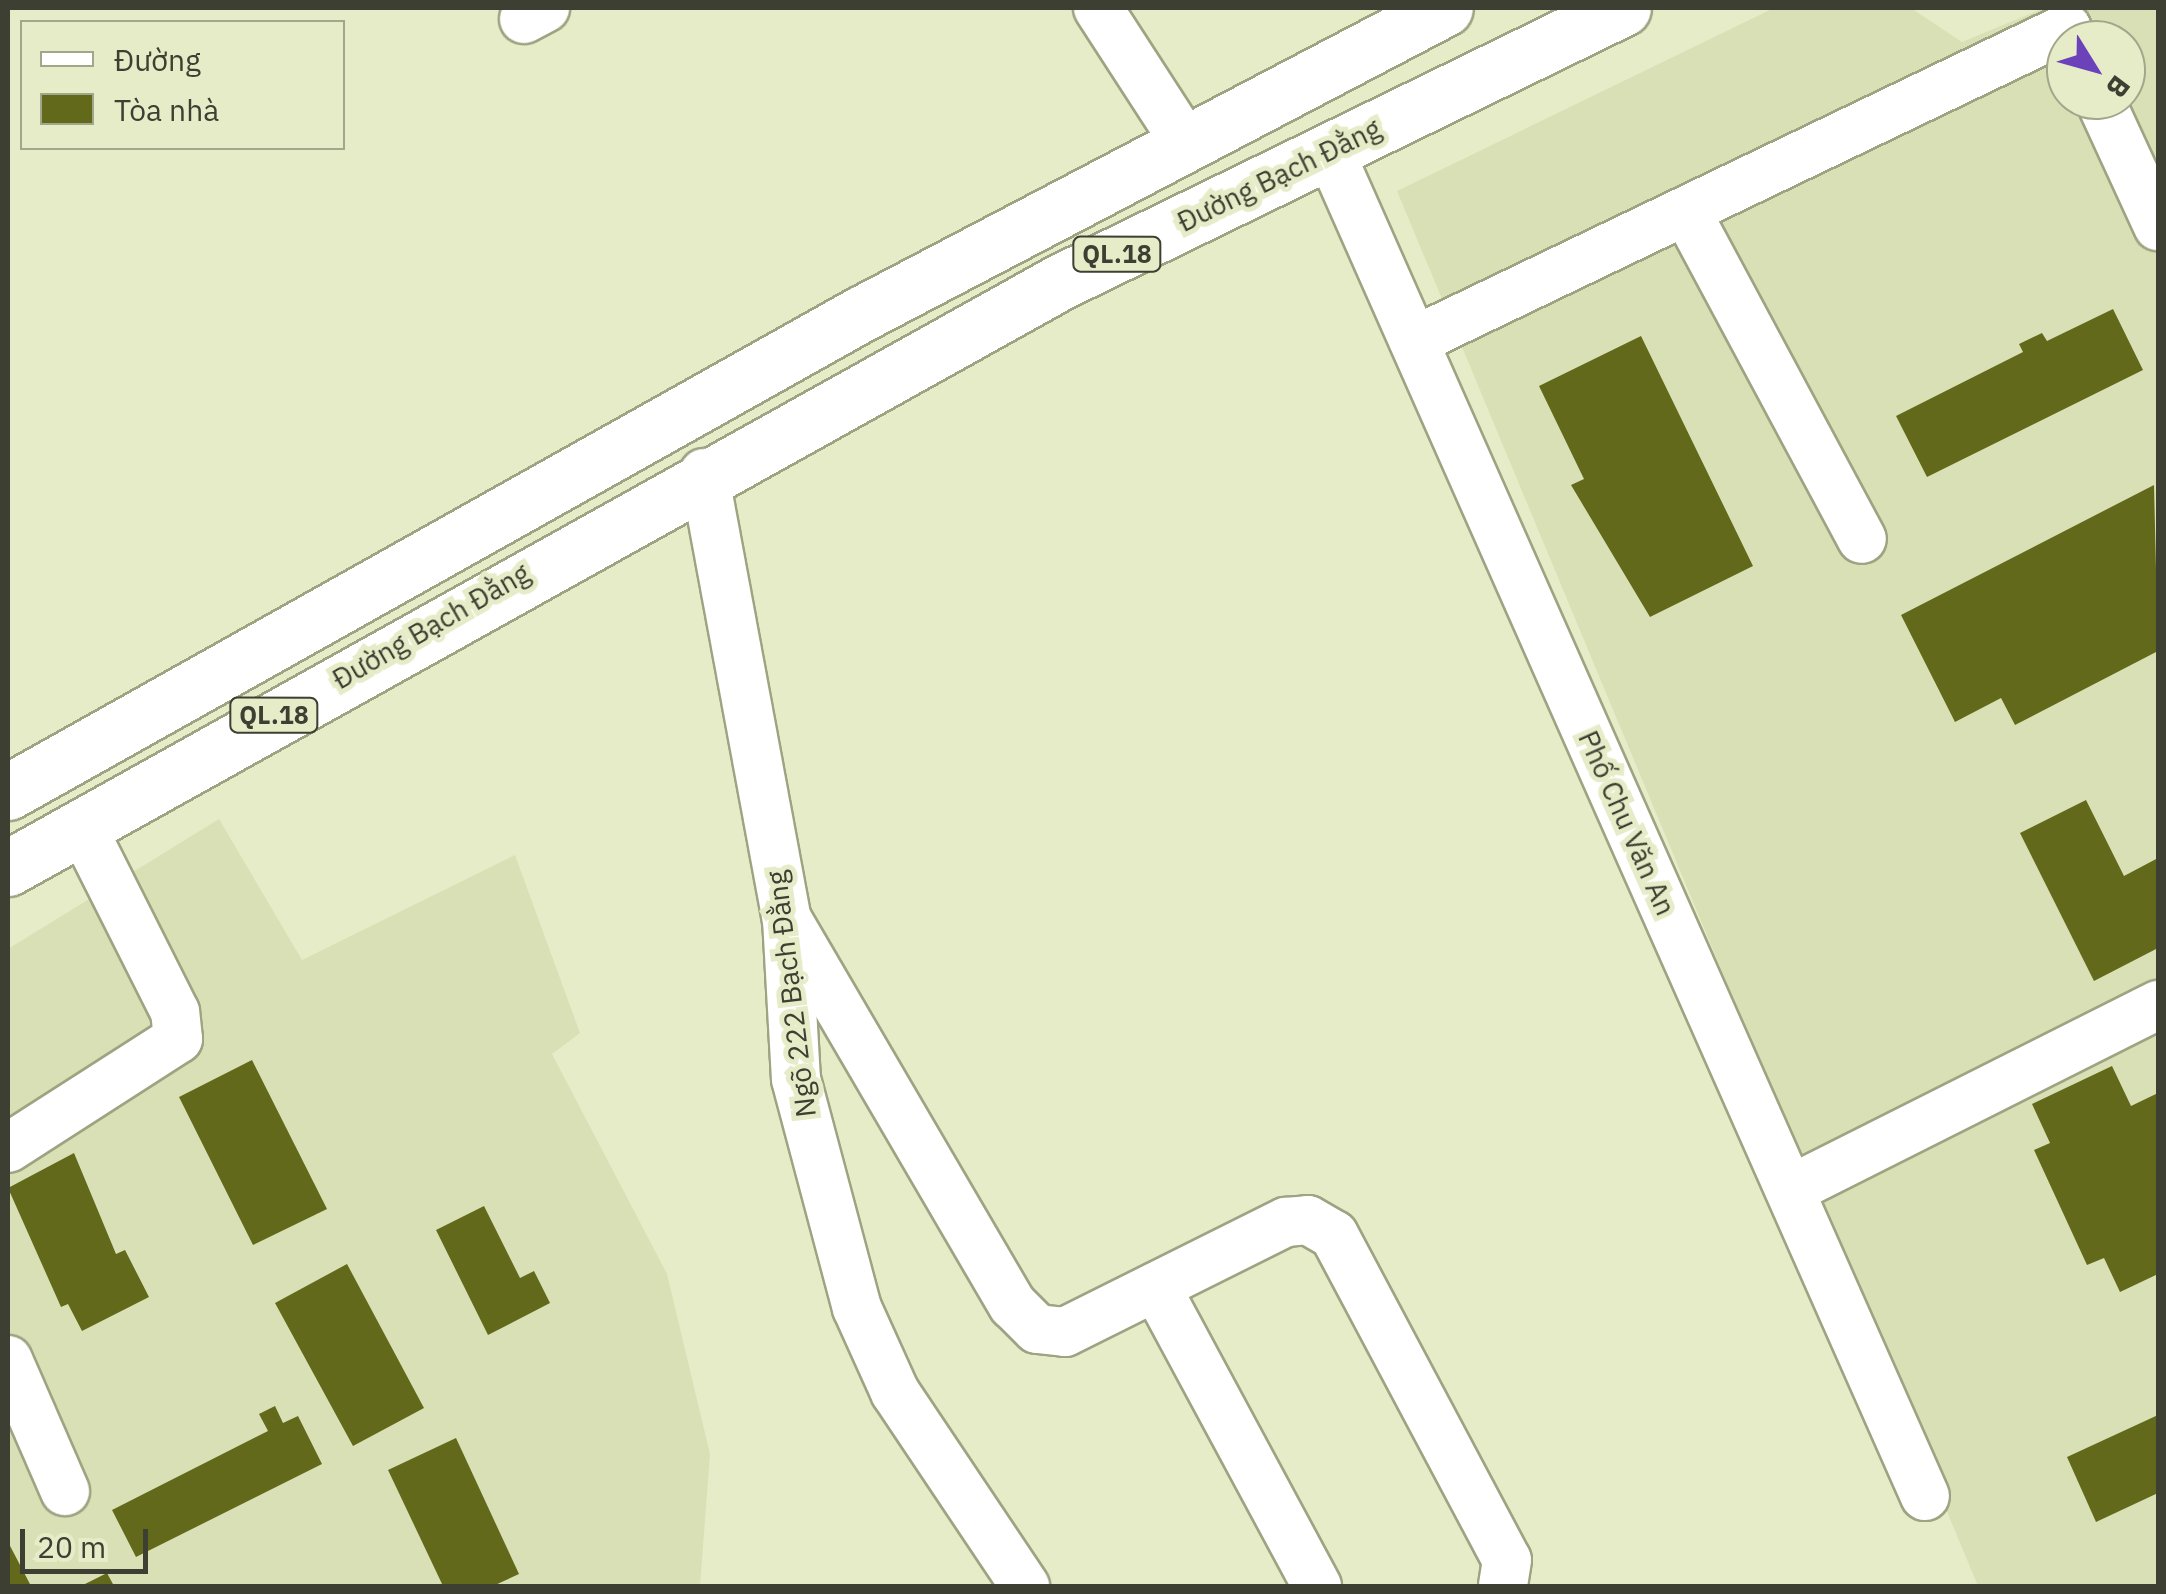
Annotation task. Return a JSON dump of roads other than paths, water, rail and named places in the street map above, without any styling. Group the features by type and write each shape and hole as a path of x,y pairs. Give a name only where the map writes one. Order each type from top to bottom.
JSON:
{"highway":[{"name":"QL.18","path":"8,792 587,468 1184,141 1445,8"},
{"name":"Đường Bạch Đằng","path":"8,868 620,518 1329,150 1623,8"}],"street":[{"path":"1098,8 1184,141"},
{"path":"1414,341 2046,34"},
{"path":"2109,120 2158,226"},
{"name":"Phố Chu Văn An","path":"1329,150 1925,1496"},
{"path":"1686,211 1862,539"},
{"name":"Ngõ 222 Bạch Đằng","path":"704,474 787,918 799,1093 857,1308 895,1392 1024,1586"},
{"path":"8,1148 178,1039 175,1012 81,825"},
{"path":"787,918 1025,1322 1065,1332 1297,1218 1334,1235 1508,1560 1503,1586"},
{"path":"1790,1190 2158,1004"},
{"path":"1156,1287 1317,1586"},
{"path":"8,1360 24,1454 65,1491"}]}
